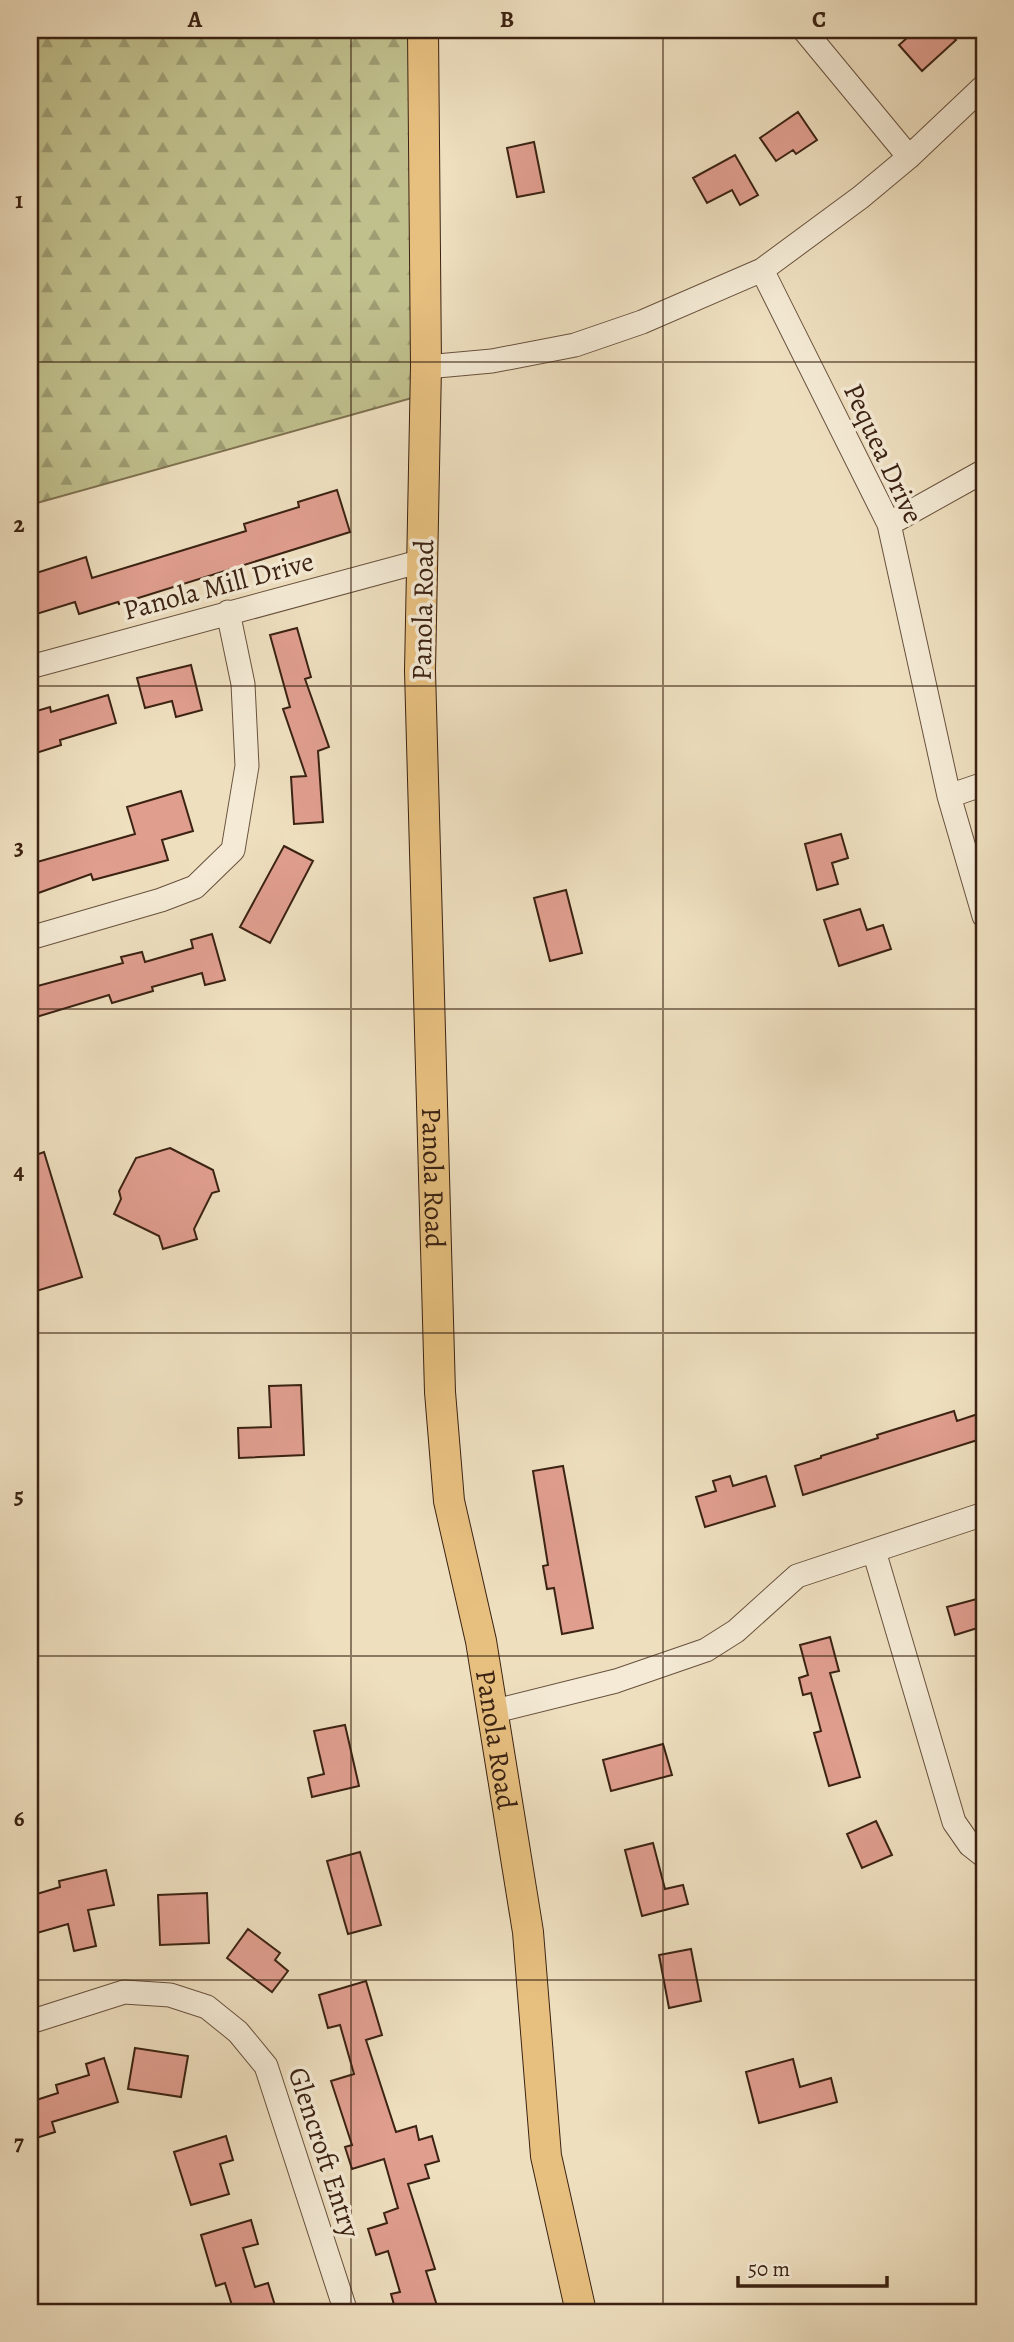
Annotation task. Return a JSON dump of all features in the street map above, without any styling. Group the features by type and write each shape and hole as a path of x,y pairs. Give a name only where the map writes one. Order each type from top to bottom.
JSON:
{"main road":[{"name":"Panola Road","path":"423,30 426,367 420,671 440,1392 449,1501 481,1641 528,1932 546,2156 581,2312"}],"street":[{"path":"804,30 909,157"},
{"path":"426,367 492,361 575,345 642,322 762,270 861,197 909,157 984,86"},
{"name":"Pequea Drive","path":"762,270 889,524 949,796 984,916"},
{"path":"889,524 984,471"},
{"name":"Panola Mill Drive","path":"30,667 422,561"},
{"path":"30,938 161,900 195,887 233,850 247,766 243,684 228,612"},
{"path":"949,796 984,784"},
{"path":"491,1712 616,1681 706,1650 736,1631 797,1576 984,1514"},
{"path":"874,1551 954,1822 970,1845 984,1856"},
{"name":"Glencroft Entry","path":"30,2022 124,1992 170,1995 207,2007 238,2032 266,2066 346,2312"}],"green space":[{"path":"30,30 426,30 419,396 30,505"}],"building":[{"path":"916,30 946,30 956,40 922,71 899,45"},
{"path":"798,112 817,140 796,154 793,150 776,161 760,138"},
{"path":"534,142 544,192 517,197 507,148"},
{"path":"735,155 758,195 740,205 732,190 707,203 693,178"},
{"path":"337,490 350,532 119,604 118,602 79,614 75,602 30,616 30,575 86,557 92,578 246,531 244,524 299,507 298,502"},
{"path":"297,628 311,677 305,679 329,747 318,751 323,822 294,824 291,777 306,776 283,709 290,707 270,635"},
{"path":"191,665 202,710 176,717 172,701 145,708 137,678"},
{"path":"108,695 116,723 60,740 61,745 30,755 30,713 50,707 51,712"},
{"path":"181,791 193,831 162,840 168,860 93,880 91,874 30,896 30,864 135,834 127,807"},
{"path":"841,834 848,858 832,863 838,884 817,890 805,844"},
{"path":"284,846 313,861 270,943 240,927"},
{"path":"566,890 582,953 550,961 534,898"},
{"path":"860,909 867,930 883,925 891,949 839,966 824,920"},
{"path":"212,934 225,980 205,985 202,973 152,987 153,991 112,1003 109,995 33,1018 30,988 123,963 121,957 142,952 145,962 193,948 191,940"},
{"path":"170,1148 213,1170 219,1191 212,1193 194,1229 197,1239 163,1249 159,1236 114,1214 121,1199 119,1191 136,1158"},
{"path":"44,1152 82,1277 30,1293 30,1157"},
{"path":"301,1385 304,1455 239,1458 238,1428 271,1427 269,1386"},
{"path":"954,1411 957,1421 984,1412 984,1438 803,1495 795,1466 878,1438 877,1435"},
{"path":"563,1466 593,1628 562,1634 554,1588 547,1589 543,1566 548,1565 533,1471"},
{"path":"730,1476 733,1486 766,1476 775,1506 705,1527 696,1497 716,1491 713,1481"},
{"path":"984,1597 984,1626 955,1635 947,1607"},
{"path":"830,1637 839,1671 830,1673 860,1777 829,1786 814,1733 821,1731 811,1693 803,1695 799,1678 808,1675 800,1645"},
{"path":"345,1725 359,1786 312,1797 308,1778 324,1774 314,1731"},
{"path":"663,1744 672,1775 611,1791 603,1760"},
{"path":"876,1821 892,1855 862,1868 847,1834"},
{"path":"653,1843 665,1889 683,1885 688,1904 642,1916 625,1850"},
{"path":"360,1852 381,1925 348,1934 327,1861"},
{"path":"106,1870 114,1905 88,1910 96,1946 74,1951 68,1924 30,1935 30,1896 60,1887 59,1881"},
{"path":"207,1893 209,1943 160,1945 158,1895"},
{"path":"248,1929 280,1953 275,1960 288,1971 272,1992 227,1958"},
{"path":"691,1949 701,2001 669,2008 659,1955"},
{"path":"366,1981 382,2035 366,2040 396,2132 416,2126 419,2140 432,2136 439,2161 425,2165 429,2178 408,2184 435,2269 426,2271 439,2312 396,2312 391,2294 400,2292 388,2251 376,2255 368,2229 387,2223 384,2213 398,2208 384,2159 352,2169 345,2147 352,2145 331,2081 354,2074 340,2025 328,2028 319,1995"},
{"path":"135,2048 188,2056 181,2097 128,2089"},
{"path":"104,2058 118,2102 52,2122 55,2132 30,2140 30,2102 58,2093 56,2085 89,2075 86,2064"},
{"path":"793,2059 800,2087 831,2078 837,2102 759,2123 746,2072"},
{"path":"226,2136 233,2160 220,2164 229,2194 191,2205 174,2152"},
{"path":"251,2220 258,2244 243,2248 255,2287 268,2283 277,2312 234,2312 225,2283 216,2286 201,2235"}]}
